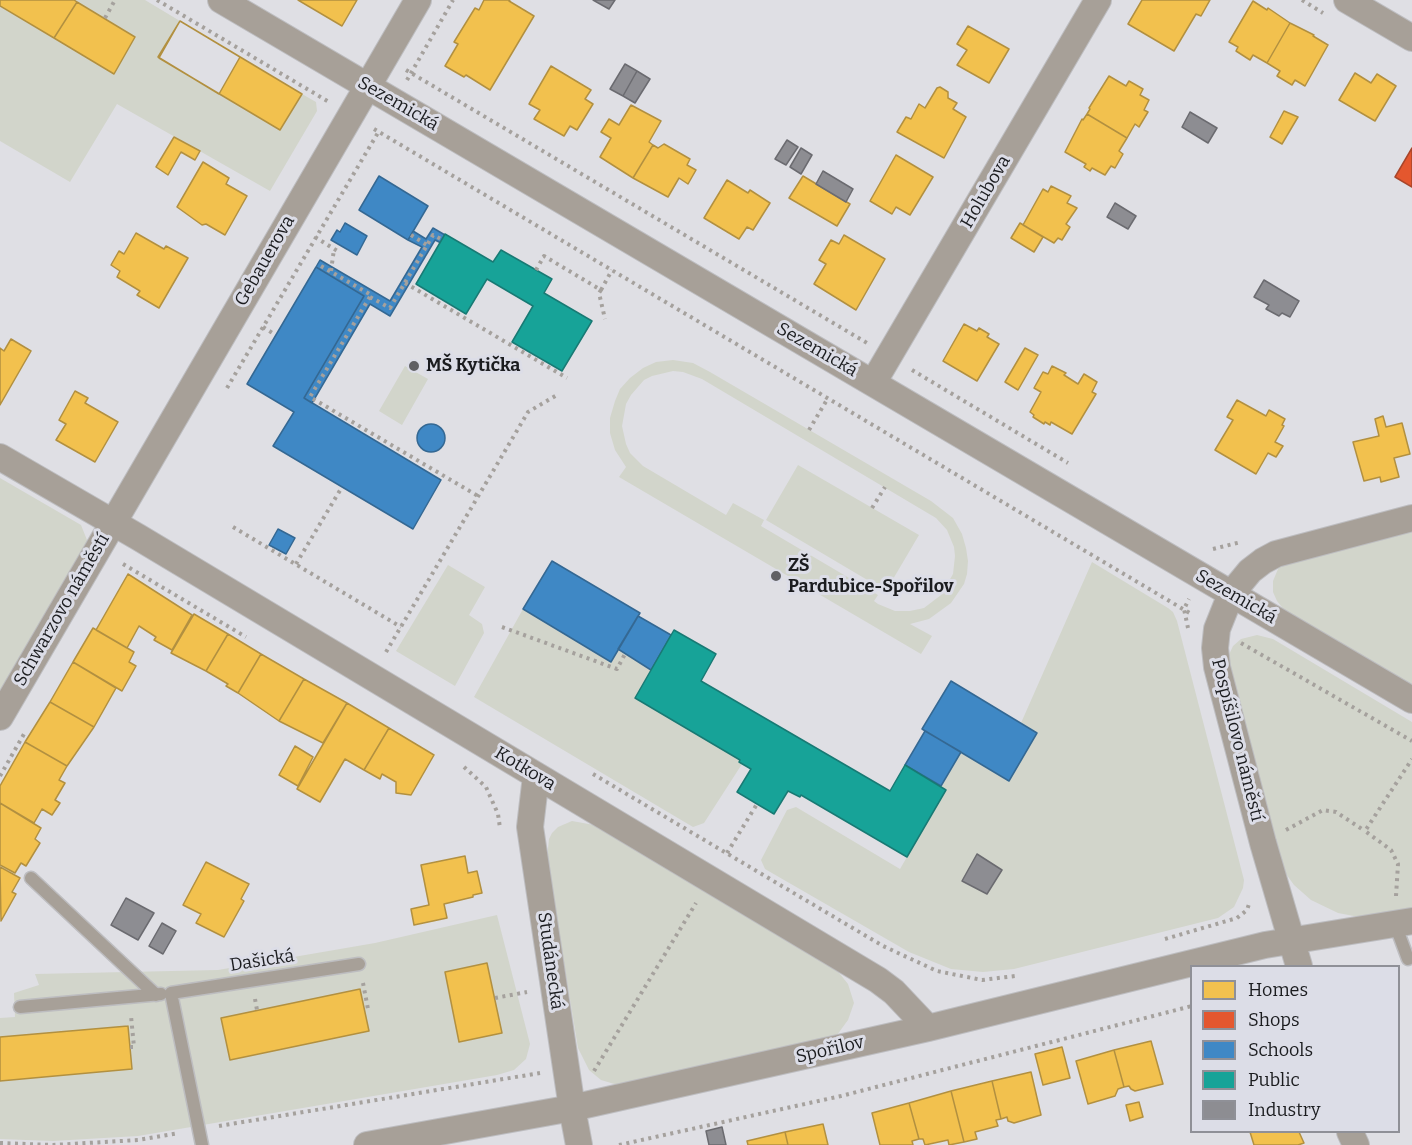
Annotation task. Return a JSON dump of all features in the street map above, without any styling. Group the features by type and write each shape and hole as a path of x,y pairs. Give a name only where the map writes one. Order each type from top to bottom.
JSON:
{"street":[{"name":"Sezemická","path":"221,0 1412,700"},
{"name":"Gebauerova","path":"113,523 418,0"},
{"name":"Holubova","path":"873,383 1098,0"},
{"path":"1347,0 1412,38"},
{"name":"Schwarzovo náměstí","path":"0,457 113,523 0,717"},
{"name":"Pospíšilovo náměstí","path":"1299,965 1263,843 1217,667 1215,648 1217,629 1231,594 1250,571 1276,554 1412,518"},
{"name":"Kotkova","path":"113,523 878,980 894,992 928,1028"},
{"name":"Studánecká","path":"536,776 530,827 579,1145"},
{"name":"Spořilov","path":"367,1145 428,1139 928,1028 1233,953 1403,922"}],"lane":[{"path":"32,878 156,995"},
{"path":"1403,922 1408,959"},
{"name":"Dašická","path":"20,1007 156,995 359,964"},
{"path":"171,993 202,1145"}],"path":[{"path":"105,18 115,0"},
{"path":"157,0 330,102"},
{"path":"222,397 379,132 453,0"},
{"path":"411,72 865,341"},
{"path":"379,132 1217,629 1412,741"},
{"path":"321,266 390,308 433,234 443,240"},
{"path":"411,235 427,245"},
{"path":"315,237 339,252"},
{"path":"331,271 334,249"},
{"path":"536,270 544,256 601,290"},
{"path":"605,319 599,293 612,270"},
{"path":"405,283 567,378"},
{"path":"370,297 310,397 478,496"},
{"path":"263,327 274,334"},
{"path":"910,368 1071,465"},
{"path":"395,657 386,652 528,412 557,395"},
{"path":"809,430 828,398"},
{"path":"296,564 342,487"},
{"path":"872,508 885,487"},
{"path":"233,527 400,627"},
{"path":"502,627 617,669 625,654"},
{"path":"1365,831 1412,759"},
{"path":"584,769 883,946 937,971 982,980 1017,976"},
{"path":"572,1108 757,804"},
{"path":"1263,843 1323,810 1336,812 1391,850 1398,864 1403,922"},
{"path":"1160,940 1225,922"},
{"path":"359,964 368,1009 365,1010"},
{"path":"495,998 527,992"},
{"path":"129,997 134,1047 130,1047"},
{"path":"619,1145 841,1096 1190,1006"},
{"path":"0,1143 53,1145 138,1140 540,1073"}],"shaded area":[{"path":"74,0 145,0 180,21 159,58 279,129 302,94 316,102 317,111 270,191 117,104 70,182 0,141 0,6 113,73 135,37"},
{"path":"673,360 693,363 931,501 953,518 962,534 966,548 967,574 964,584 951,603 929,619 910,624 932,636 921,654 619,477 626,467 615,450 610,433 610,418 615,401 620,389 630,378 656,362","holes":["673,371 702,379 936,518 947,530 955,556 953,574 941,595 924,608 910,611 895,611 878,604 874,601 878,595 761,526 764,520 733,503 726,515 643,466 630,453 626,444 622,426 626,404 644,380"]},
{"path":"405,366 428,379 402,425 379,411"},
{"path":"798,465 919,535 886,591 766,520"},
{"path":"0,478 81,525 87,540 85,550 0,697"},
{"path":"1412,527 1412,685 1285,611 1273,592 1273,581 1283,564"},
{"path":"1092,562 1168,608 1173,612 1177,621 1244,880 1243,888 1234,907 1218,918 1014,969 983,972 951,969 909,952 765,869 761,860 787,810 796,807 900,869 946,790 941,786 961,752 1009,780 1037,733 1021,723"},
{"path":"448,565 485,587 469,615 482,624 484,633 455,686 396,651"},
{"path":"523,609 611,661 618,649 651,670 635,698 740,760 742,764 704,823 693,827 474,697"},
{"path":"1257,635 1273,639 1412,722 1412,910 1359,917 1338,913 1311,900 1294,885 1281,867 1227,659 1233,646 1241,639"},
{"path":"572,821 594,825 836,969 848,984 854,1003 848,1020 837,1035 834,1038 621,1086 601,1080 589,1070 578,1048 547,859 549,839 552,833 558,827"},
{"path":"497,915 530,1044 526,1059 514,1070 497,1075 138,1136 53,1141 0,1139 0,1018 15,1017 14,993 39,985 35,974 218,970 375,943"}],"building: Homes":[{"path":"0,0 74,0 77,2 54,38 0,6"},
{"path":"298,0 357,0 342,26"},
{"path":"484,0 510,0 534,16 490,90 466,75 464,77 445,66 458,44 454,42 475,8 479,10"},
{"path":"1142,0 1210,0 1201,16 1196,14 1174,51 1128,24"},
{"path":"1253,1 1290,23 1267,63 1253,55 1250,60 1236,51 1238,47 1229,42"},
{"path":"77,2 135,37 114,74 54,38"},
{"path":"180,21 240,57 219,94 158,57"},
{"path":"180,21 302,94 280,130 159,58"},
{"path":"1290,23 1328,45 1305,86 1295,80 1292,85 1277,76 1280,71 1267,63"},
{"path":"968,26 1009,49 989,83 957,65 967,50 957,44"},
{"path":"551,66 591,90 585,99 593,104 577,130 570,126 564,136 534,119 540,110 529,104"},
{"path":"1355,73 1371,83 1377,74 1396,86 1375,121 1339,100"},
{"path":"1109,76 1126,86 1129,81 1143,89 1140,95 1149,100 1144,110 1148,112 1139,127 1135,124 1127,138 1087,114"},
{"path":"940,87 948,92 948,98 957,103 953,109 966,117 944,158 897,132 906,117 911,119 919,104 925,108 937,88"},
{"path":"631,105 661,121 649,142 653,145 633,178 600,157 611,138 601,132 609,119 619,125"},
{"path":"1284,111 1298,117 1282,144 1270,137"},
{"path":"1087,114 1127,138 1119,151 1123,154 1115,168 1111,166 1105,175 1092,168 1090,171 1084,167 1086,164 1065,152 1082,119"},
{"path":"174,137 200,151 195,160 181,152 168,175 156,167"},
{"path":"664,144 690,159 687,165 696,170 688,184 679,178 668,197 633,178 653,145 658,148"},
{"path":"896,155 933,177 910,215 896,207 892,214 870,201"},
{"path":"203,162 229,178 226,184 247,196 225,235 206,224 202,225 177,207"},
{"path":"803,176 850,204 837,226 789,198"},
{"path":"727,180 748,193 750,190 770,203 753,230 747,227 739,239 704,218"},
{"path":"1051,186 1071,196 1067,203 1077,208 1066,224 1070,227 1062,240 1058,238 1054,243 1023,225 1043,189 1048,192"},
{"path":"1020,223 1043,237 1034,252 1011,238"},
{"path":"136,233 164,249 166,246 188,258 159,308 137,295 140,291 117,277 120,271 111,265 119,251 124,254"},
{"path":"844,235 885,259 856,310 814,284 826,264 819,260 831,240 839,244"},
{"path":"964,324 977,331 979,328 989,334 987,337 999,344 977,381 943,361"},
{"path":"11,339 31,351 0,405 0,348 4,351"},
{"path":"1025,348 1038,355 1018,390 1005,382"},
{"path":"1052,366 1066,373 1064,375 1078,384 1084,374 1097,382 1092,392 1096,394 1072,434 1051,422 1050,425 1045,422 1044,424 1033,417 1034,415 1030,412 1041,392 1034,388 1043,372 1048,374"},
{"path":"75,391 88,398 85,403 118,422 95,462 56,440 66,424 59,420"},
{"path":"1237,400 1266,416 1269,410 1285,419 1282,425 1284,426 1275,442 1283,446 1276,457 1268,453 1256,474 1215,450 1233,420 1227,417"},
{"path":"1383,416 1386,427 1402,423 1410,454 1394,458 1399,477 1381,482 1380,477 1364,481 1353,442 1379,436 1375,419"},
{"path":"128,574 192,615 172,650 154,640 156,637 139,626 127,648 96,630"},
{"path":"194,614 228,634 206,671 171,653"},
{"path":"93,628 134,652 129,662 136,666 122,691 73,662"},
{"path":"228,634 261,654 238,693 206,671"},
{"path":"261,654 304,679 279,721 238,693"},
{"path":"73,662 116,688 94,727 50,702"},
{"path":"304,679 347,703 323,743 279,721"},
{"path":"50,702 94,727 67,766 25,742"},
{"path":"347,703 389,728 364,770 345,759 320,802 297,789"},
{"path":"389,728 434,755 411,795 396,793 396,782 382,774 380,779 364,770"},
{"path":"25,742 67,766 59,780 65,783 55,800 60,803 52,815 42,809 34,823 0,803 0,786"},
{"path":"295,746 313,757 298,786 279,775"},
{"path":"0,803 41,828 35,839 40,843 26,866 21,863 15,873 0,865"},
{"path":"465,856 468,873 477,871 482,893 444,904 447,918 414,925 411,909 429,905 421,865"},
{"path":"206,862 249,884 241,899 244,901 224,937 196,923 201,914 183,905"},
{"path":"0,867 20,878 12,892 16,894 1,921"},
{"path":"487,963 502,1033 459,1042 445,972"},
{"path":"360,989 369,1031 230,1060 221,1018"},
{"path":"128,1026 132,1069 0,1081 0,1037"},
{"path":"1151,1041 1163,1084 1135,1091 1129,1086 1124,1087 1114,1050"},
{"path":"1062,1047 1070,1078 1043,1085 1035,1054"},
{"path":"1114,1050 1124,1087 1118,1089 1115,1096 1088,1104 1076,1061"},
{"path":"1031,1072 1041,1115 1014,1123 1008,1121 1007,1117 1001,1119 992,1081"},
{"path":"992,1081 1001,1119 996,1120 998,1126 975,1132 977,1139 964,1142 951,1091"},
{"path":"951,1091 964,1142 949,1145 948,1140 925,1145 923,1139 919,1139 909,1103"},
{"path":"1139,1102 1143,1117 1130,1121 1126,1105"},
{"path":"909,1103 919,1139 912,1141 913,1145 880,1145 872,1113"},
{"path":"823,1124 828,1145 788,1145 785,1132"},
{"path":"785,1132 788,1145 748,1145 747,1141"},
{"path":"1250,1133 1299,1133 1304,1143 1298,1145 1254,1145"}],"building: Shops":[{"path":"1412,148 1412,187 1395,177"}],"building: Schools":[{"path":"379,176 428,206 408,240 359,210"},
{"path":"345,223 367,236 357,255 331,240 337,230 340,232"},
{"path":"433,228 445,235 441,243 435,240 390,316 370,304 312,403 304,398 364,296 316,267 320,260 390,301 422,247 408,240 413,231 426,239"},
{"path":"316,267 364,296 304,398 441,480 413,529 273,446 294,412 247,384"},
{"path":"431,424 441,428 445,438 441,448 431,452 421,448 417,438 421,428"},
{"path":"278,529 295,538 286,554 269,545"},
{"path":"552,561 640,613 611,662 523,609"},
{"path":"638,616 671,635 651,670 618,649"},
{"path":"951,681 1037,733 1009,781 922,729"},
{"path":"925,731 961,752 941,786 905,765"}],"building: Public":[{"path":"445,234 493,262 501,250 552,279 544,293 592,321 562,371 512,342 533,306 487,279 466,314 416,284"},
{"path":"674,630 716,654 701,681 890,791 905,765 946,790 907,857 801,795 800,797 788,791 774,814 737,792 751,769 739,762 740,760 635,698"}],"building: Industry":[{"path":"593,0 615,0 609,9"},
{"path":"625,64 637,71 623,96 610,89"},
{"path":"637,71 650,79 635,103 623,96"},
{"path":"1190,112 1217,128 1208,143 1182,127"},
{"path":"787,140 798,147 786,165 775,159"},
{"path":"801,148 812,155 801,174 790,167"},
{"path":"823,171 853,189 846,202 816,184"},
{"path":"1115,203 1136,216 1128,229 1107,217"},
{"path":"1264,280 1299,301 1290,317 1282,313 1279,316 1266,309 1269,305 1254,297"},
{"path":"977,854 1002,870 987,894 962,881"},
{"path":"126,898 154,913 138,940 111,925"},
{"path":"162,923 176,931 163,954 149,946"},
{"path":"722,1127 726,1145 709,1145 706,1131"}],"place":[{"name":"MŠ Kytička","path":"414,366"},
{"name":"ZŠ Pardubice-Spořilov","path":"776,576"}]}
